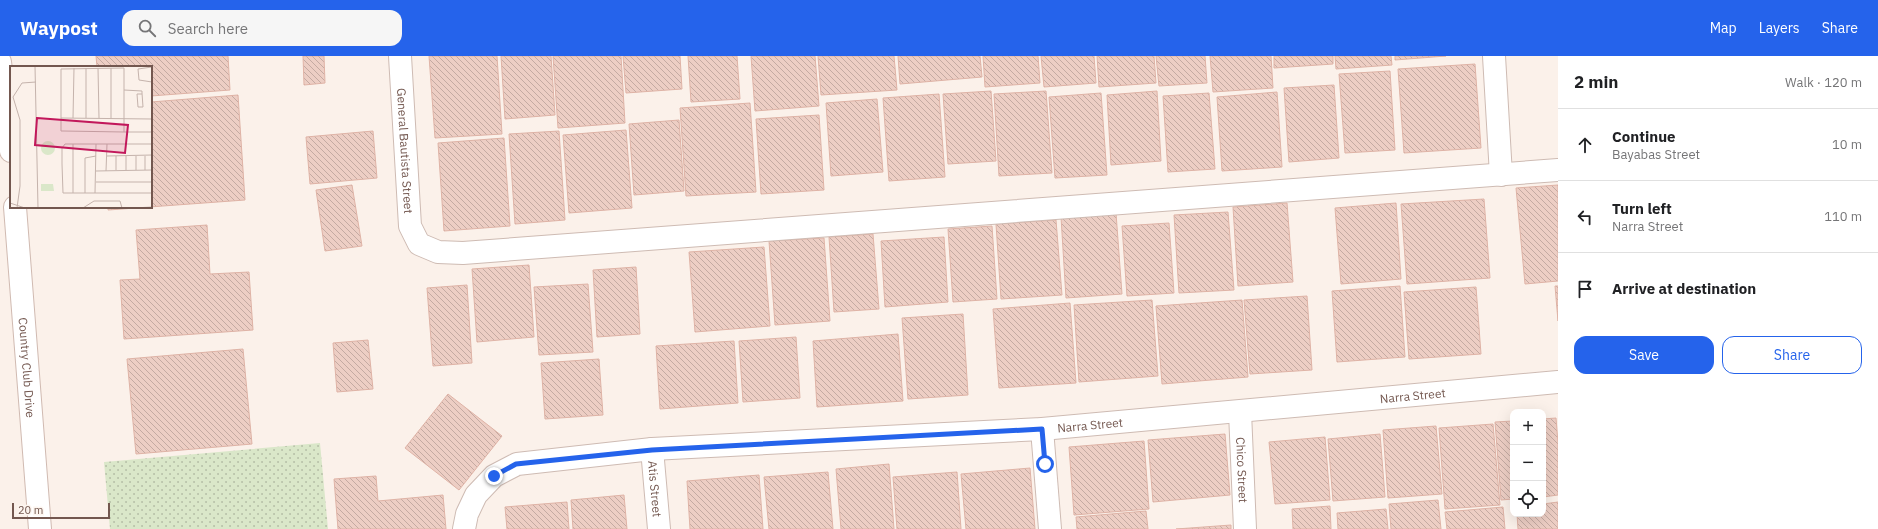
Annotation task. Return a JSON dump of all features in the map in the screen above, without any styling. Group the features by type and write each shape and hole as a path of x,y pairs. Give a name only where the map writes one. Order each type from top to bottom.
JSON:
{"street":[{"name":"General Bautista Street","path":"400,56 410,226 419,244 438,252 463,253 1501,175"},
{"path":"1494,56 1501,175 1558,170"},
{"path":"0,62 10,143"},
{"name":"Country Club Drive","path":"15,208 40,529"},
{"name":"Narra Street","path":"464,529 467,514 476,495 494,476 516,464 652,450 1042,429 1558,382"},
{"name":"Chico Street","path":"1240,412 1245,529"},
{"path":"1042,429 1050,529"},
{"name":"Atis Street","path":"652,450 659,529"}],"green space":[{"path":"320,443 328,529 110,529 104,462"}],"building":[{"path":"96,56 228,56 230,90 152,96 152,66 97,66"},
{"path":"303,56 324,56 325,83 304,85"},
{"path":"429,56 497,56 502,134 435,138"},
{"path":"501,56 551,56 555,115 505,119"},
{"path":"553,56 621,56 625,123 558,128"},
{"path":"623,56 680,56 682,89 626,93"},
{"path":"688,56 737,56 740,99 691,102"},
{"path":"751,56 815,56 819,106 755,111"},
{"path":"818,56 894,56 897,90 821,95"},
{"path":"898,56 980,56 982,77 900,84"},
{"path":"983,56 1038,56 1040,83 985,87"},
{"path":"1041,56 1094,56 1096,83 1044,87"},
{"path":"1097,56 1154,56 1156,83 1099,87"},
{"path":"1156,56 1205,56 1207,83 1159,86"},
{"path":"1210,56 1271,56 1273,88 1213,92"},
{"path":"1274,56 1333,56 1333,64 1274,68"},
{"path":"1335,56 1391,56 1392,65 1336,69"},
{"path":"1395,56 1446,56 1395,60"},
{"path":"1475,64 1481,148 1404,153 1398,69"},
{"path":"1390,71 1395,150 1345,153 1339,74"},
{"path":"1334,85 1339,158 1289,162 1284,88"},
{"path":"991,91 996,161 948,164 943,94"},
{"path":"1046,91 1052,173 999,176 994,94"},
{"path":"1157,91 1161,161 1111,165 1107,95"},
{"path":"1277,92 1282,167 1222,171 1217,97"},
{"path":"1101,93 1107,175 1055,178 1049,97"},
{"path":"1209,93 1215,169 1168,172 1163,96"},
{"path":"939,94 945,177 889,181 883,98"},
{"path":"238,95 245,200 152,207 152,102"},
{"path":"877,99 883,172 831,176 826,103"},
{"path":"750,103 756,192 686,196 680,108"},
{"path":"819,115 824,190 761,194 756,119"},
{"path":"679,120 684,191 634,195 629,124"},
{"path":"626,130 632,208 569,213 563,135"},
{"path":"373,131 377,178 310,184 306,137"},
{"path":"559,131 565,220 515,224 509,134"},
{"path":"504,138 510,226 444,231 438,143"},
{"path":"352,185 362,246 325,251 316,190"},
{"path":"1558,185 1558,281 1525,284 1516,188"},
{"path":"1484,199 1490,278 1407,284 1401,204"},
{"path":"1287,203 1293,282 1238,286 1233,207"},
{"path":"1396,203 1401,279 1341,284 1335,208"},
{"path":"108,208 135,208 108,210"},
{"path":"1228,212 1234,290 1179,293 1174,215"},
{"path":"1116,213 1122,294 1066,298 1061,217"},
{"path":"1056,220 1062,295 1001,299 996,224"},
{"path":"1169,223 1174,293 1127,296 1122,226"},
{"path":"207,225 210,274 249,272 253,330 124,339 120,280 140,279 136,230"},
{"path":"992,226 997,299 953,302 948,229"},
{"path":"873,234 879,309 834,312 829,237"},
{"path":"944,237 948,302 885,307 881,241"},
{"path":"824,238 830,321 775,325 769,241"},
{"path":"764,247 770,326 695,332 689,252"},
{"path":"529,265 534,337 477,342 472,269"},
{"path":"636,267 640,334 597,337 593,270"},
{"path":"588,284 593,352 539,355 534,287"},
{"path":"467,285 472,363 433,366 427,288"},
{"path":"1400,286 1405,357 1337,362 1332,291"},
{"path":"1555,286 1558,286 1558,321"},
{"path":"1476,287 1481,354 1409,359 1404,292"},
{"path":"1307,296 1312,370 1250,374 1244,300"},
{"path":"1152,300 1158,376 1079,382 1074,305"},
{"path":"1242,300 1248,377 1162,384 1156,306"},
{"path":"1070,303 1076,383 999,388 993,309"},
{"path":"963,314 968,395 908,399 902,318"},
{"path":"898,334 903,401 817,407 813,341"},
{"path":"796,337 800,398 743,402 739,341"},
{"path":"368,340 373,389 337,392 333,343"},
{"path":"734,341 738,403 660,409 656,346"},
{"path":"243,349 252,444 136,454 127,359"},
{"path":"599,359 603,415 545,419 541,363"},
{"path":"448,394 502,436 459,490 405,448"},
{"path":"1556,418 1558,443 1558,495 1546,497 1546,445 1546,419"},
{"path":"1510,421 1510,499 1501,500 1495,422"},
{"path":"1493,424 1500,505 1445,509 1439,428"},
{"path":"1436,426 1442,494 1388,498 1383,430"},
{"path":"1225,434 1230,495 1153,502 1148,440"},
{"path":"1380,434 1385,497 1333,501 1328,439"},
{"path":"1325,437 1330,500 1275,504 1269,442"},
{"path":"1144,441 1149,509 1074,515 1069,447"},
{"path":"889,464 894,529 841,529 836,469"},
{"path":"1030,468 1035,529 966,529 961,474"},
{"path":"828,472 833,529 769,529 764,477"},
{"path":"957,472 961,529 897,529 893,477"},
{"path":"759,475 763,529 690,529 687,481"},
{"path":"376,476 378,501 443,495 446,529 338,529 334,479"},
{"path":"624,495 627,529 573,529 571,500"},
{"path":"1438,500 1441,529 1391,529 1389,504"},
{"path":"567,502 569,529 507,529 505,507"},
{"path":"1558,502 1558,529 1518,529 1517,517 1546,517 1546,504"},
{"path":"1330,506 1331,529 1293,529 1292,509"},
{"path":"1503,507 1505,529 1447,529 1445,512"},
{"path":"1386,509 1388,529 1338,529 1337,513"},
{"path":"1146,511 1148,529 1077,529 1076,517"},
{"path":"1231,525 1231,529 1176,529"}],"route":[{"path":"494,476 516,464 652,450 1042,429 1045,464"}]}
